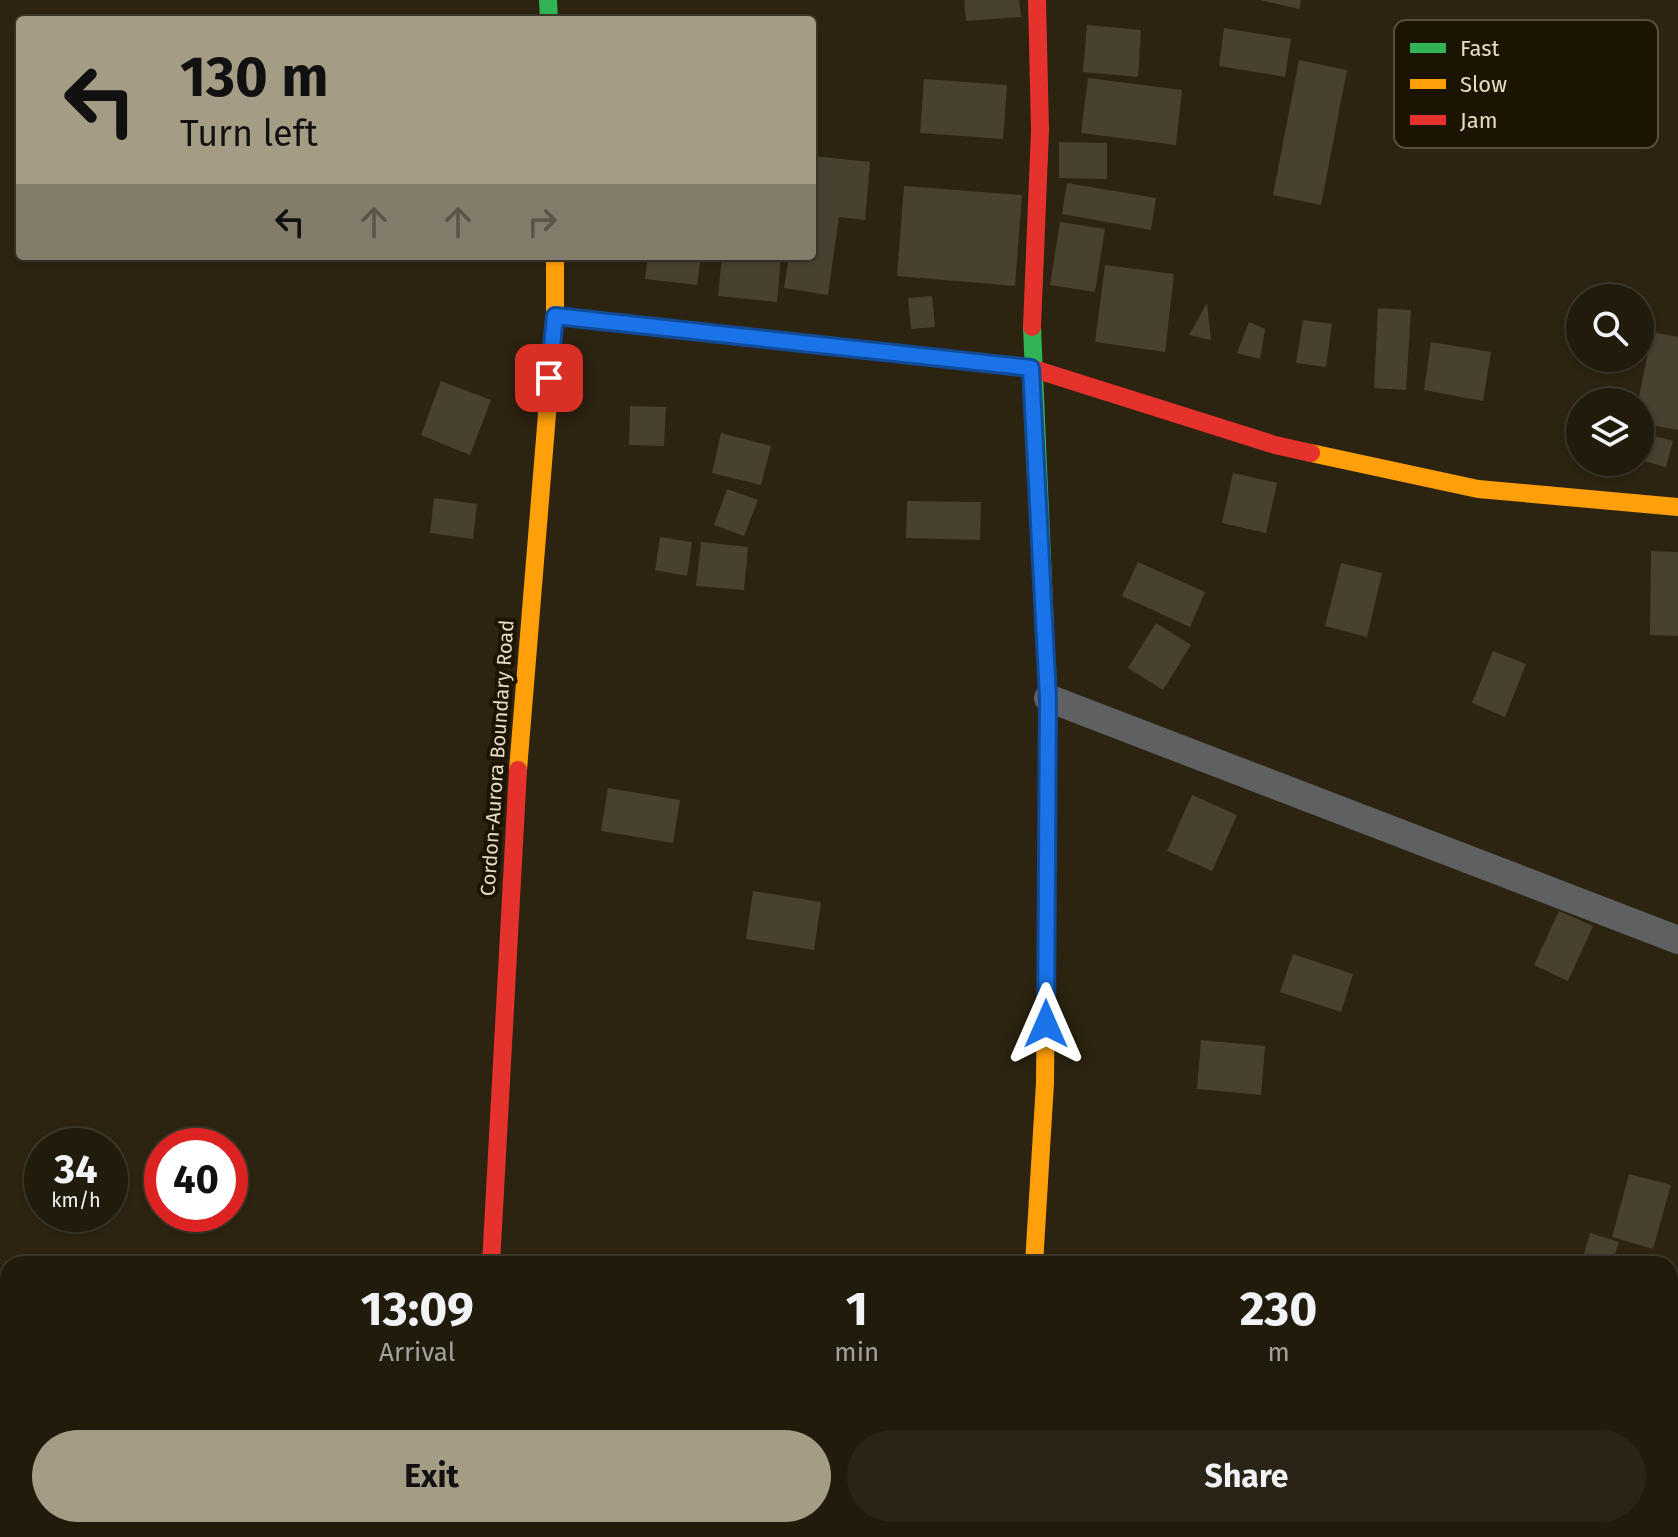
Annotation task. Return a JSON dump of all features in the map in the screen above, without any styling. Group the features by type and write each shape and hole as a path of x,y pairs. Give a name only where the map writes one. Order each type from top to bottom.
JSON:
{"street":[{"path":"1034,1256 1045,1083 1048,698 1031,368 1040,130 1037,0"},
{"name":"Cordon-Aurora Boundary Road","path":"491,1256 522,692 555,316 555,260"},
{"path":"555,316 1031,368 1275,445 1478,489 1678,507"},
{"path":"1048,698 1678,940"}],"building":[{"path":"964,0 1019,0 1021,17 966,21"},
{"path":"1260,0 1301,0 1299,9"},
{"path":"1087,25 1141,30 1138,77 1083,72"},
{"path":"1224,28 1291,39 1285,77 1219,66"},
{"path":"1299,60 1347,70 1321,205 1273,195"},
{"path":"1088,78 1182,90 1176,145 1081,133"},
{"path":"924,79 1007,85 1003,139 920,133"},
{"path":"1059,142 1107,143 1107,179 1059,178"},
{"path":"816,156 870,162 865,220 839,217 828,295 784,288 788,260 816,260"},
{"path":"1067,183 1156,198 1151,230 1062,214"},
{"path":"904,186 1022,195 1015,286 897,276"},
{"path":"1060,222 1105,229 1095,292 1050,285"},
{"path":"647,260 700,260 697,285 645,279"},
{"path":"722,260 781,260 777,302 718,296"},
{"path":"1105,265 1174,274 1165,352 1095,342"},
{"path":"932,296 935,327 911,329 908,298"},
{"path":"1207,303 1211,340 1189,335"},
{"path":"1378,308 1411,310 1406,390 1374,388"},
{"path":"1303,320 1332,324 1326,367 1296,363"},
{"path":"1249,322 1265,329 1260,359 1237,353"},
{"path":"1654,332 1678,337 1678,430 1654,426 1654,388 1641,388 1644,372 1654,372"},
{"path":"1431,342 1491,352 1483,401 1424,390"},
{"path":"441,381 491,400 470,455 421,435"},
{"path":"630,406 666,407 664,446 629,445"},
{"path":"721,433 771,446 761,485 712,473"},
{"path":"1654,436 1673,441 1666,467 1654,464"},
{"path":"1233,473 1277,483 1266,533 1222,523"},
{"path":"727,489 758,500 744,536 714,525"},
{"path":"434,498 477,504 473,539 430,533"},
{"path":"907,501 981,502 980,540 906,538"},
{"path":"660,537 692,542 687,576 655,570"},
{"path":"701,542 748,547 744,590 696,586"},
{"path":"1651,551 1678,552 1678,636 1650,635"},
{"path":"1138,562 1205,592 1190,627 1122,596"},
{"path":"1341,563 1382,573 1367,637 1325,626"},
{"path":"1156,623 1191,645 1163,690 1128,668"},
{"path":"1493,651 1526,664 1505,717 1472,703"},
{"path":"608,788 680,800 673,843 601,831"},
{"path":"1192,795 1237,815 1212,871 1167,851"},
{"path":"753,891 821,902 814,950 746,939"},
{"path":"1559,911 1593,926 1568,981 1534,965"},
{"path":"1293,954 1353,974 1341,1012 1280,992"},
{"path":"1201,1040 1265,1046 1261,1095 1197,1089"},
{"path":"1629,1174 1671,1185 1653,1249 1612,1237"},
{"path":"1590,1233 1619,1242 1615,1256 1583,1256"}],"traffic: fast":[{"path":"548,0 549,16"},
{"path":"1032,327 1048,698 1047,860"}],"traffic: slow":[{"path":"518,770 555,316 555,260"},
{"path":"555,316 864,350"},
{"path":"1311,453 1478,489 1678,507"},
{"path":"1034,1256 1045,1083 1047,860"}],"traffic: jam":[{"path":"1032,327 1040,130 1037,0"},
{"path":"864,350 1031,368 1275,445 1311,453"},
{"path":"491,1256 518,770"}],"route":[{"path":"549,378 555,316 1031,368 1048,698 1046,1024"}]}
